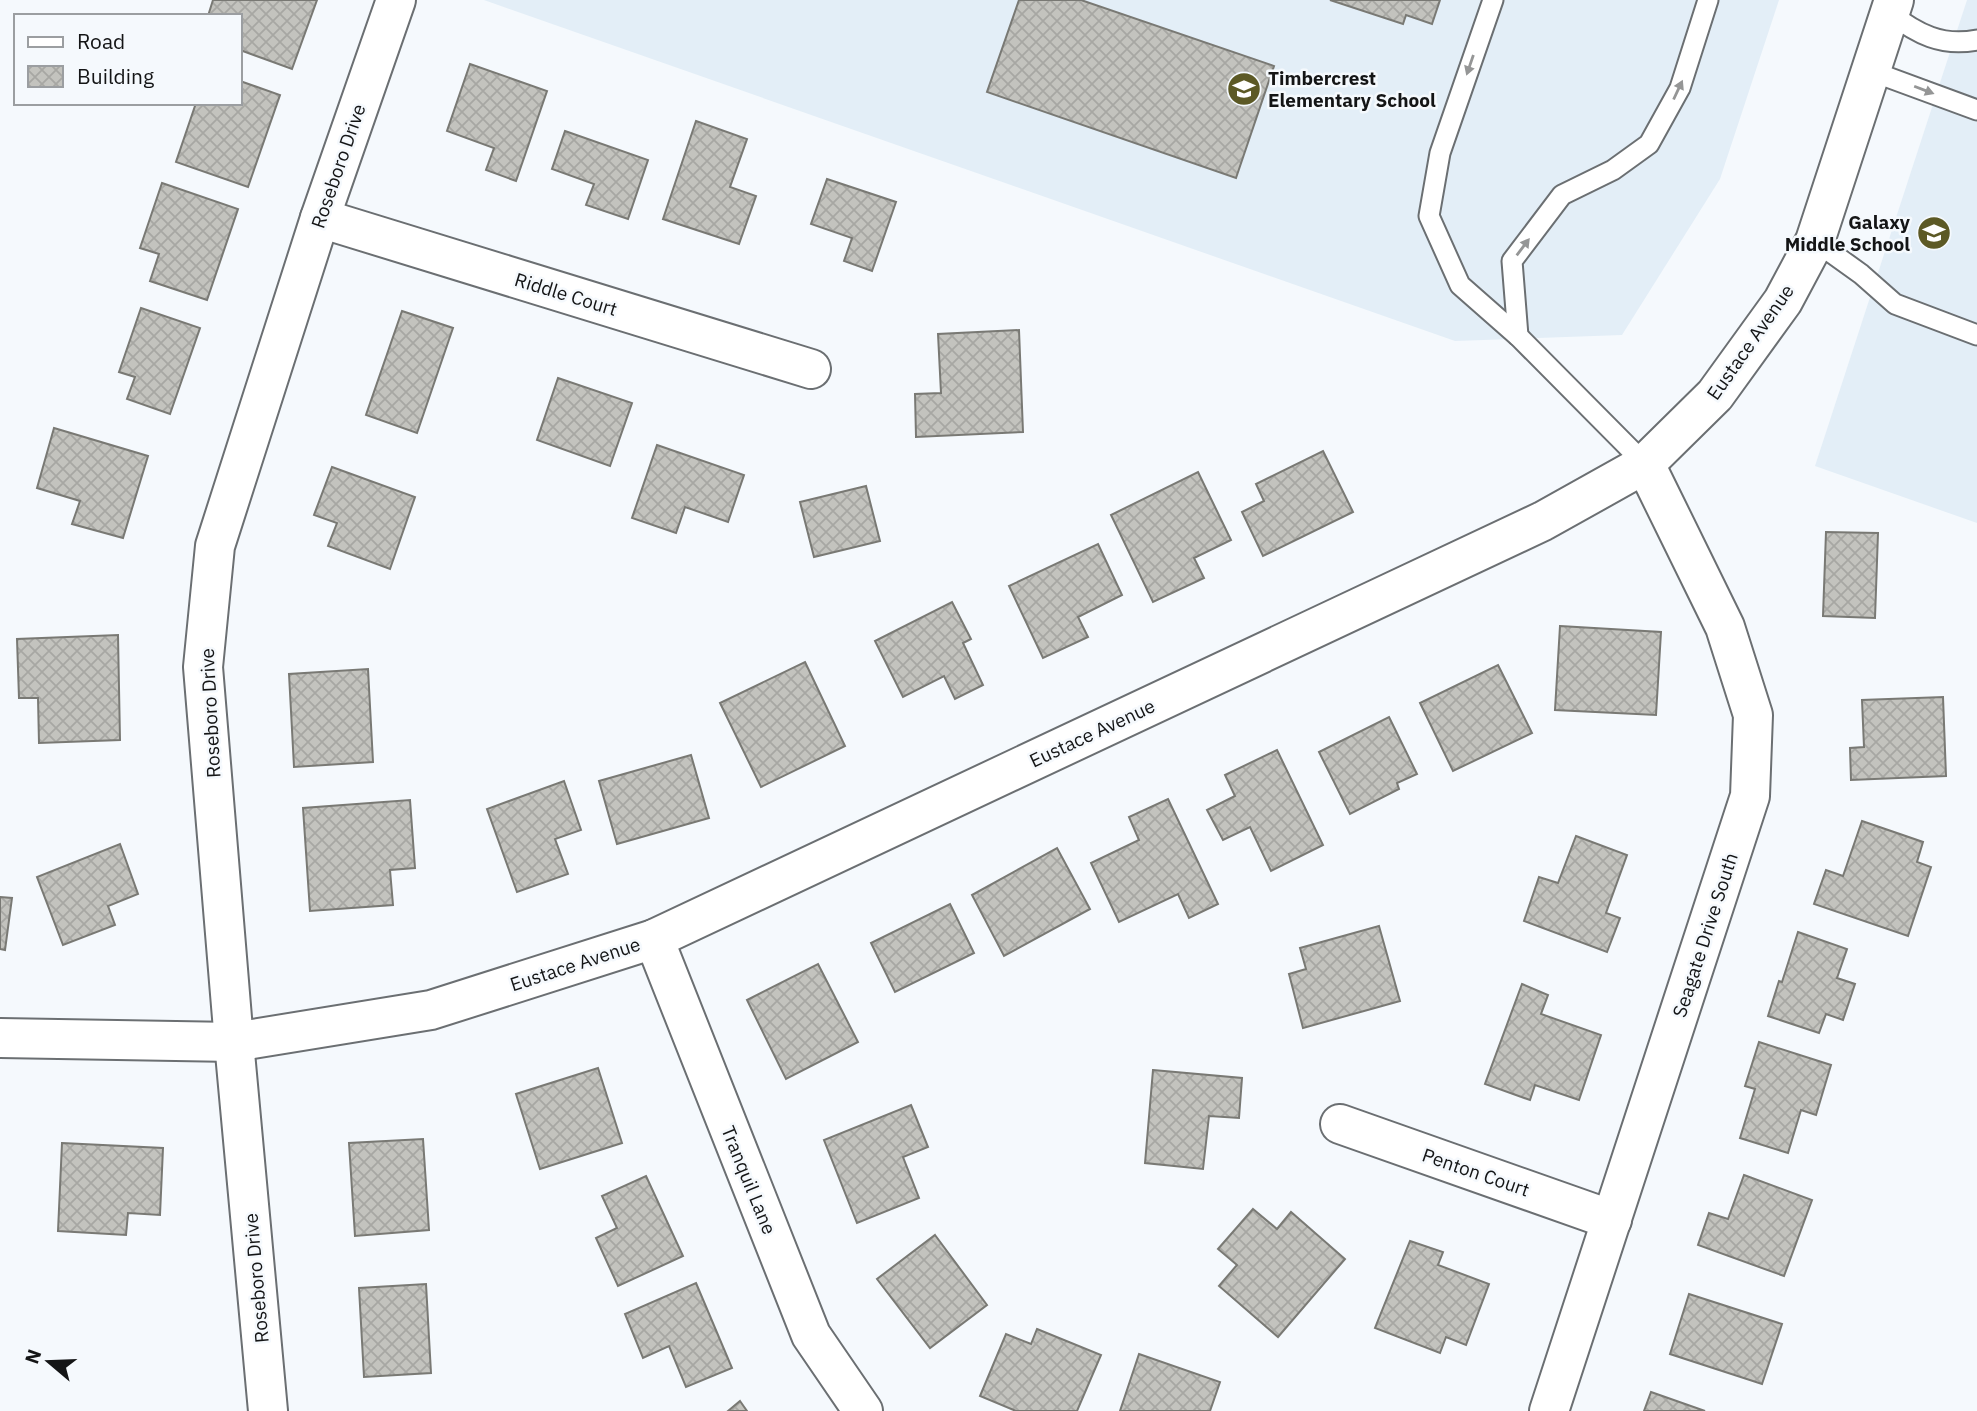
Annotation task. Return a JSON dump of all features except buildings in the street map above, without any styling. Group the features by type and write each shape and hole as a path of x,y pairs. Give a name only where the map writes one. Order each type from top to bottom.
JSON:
{"street":[{"name":"Roseboro Drive","path":"268,1411 203,667 215,546 320,218 396,0"},
{"name":"Eustace Avenue","path":"0,1038 234,1042 431,1010 653,939 1543,521 1645,464 1715,396 1783,301 1815,241 1892,7"},
{"name":"Riddle Court","path":"320,218 811,369"},
{"name":"Seagate Drive South","path":"1549,1411 1750,796 1753,715 1729,640 1645,464"},
{"name":"Tranquil Lane","path":"653,939 811,1335 863,1411"},
{"name":"Penton Court","path":"1340,1124 1612,1220"}],"lane":[{"path":"1493,0 1440,153 1429,216 1460,285 1518,336 1645,464"},
{"path":"1518,336 1512,261 1562,195 1613,170 1648,144 1680,88 1708,0"},
{"path":"1892,7 1914,32 1956,44 1977,40"},
{"path":"1871,71 1977,110"},
{"path":"1815,241 1861,274 1895,304 1977,335"}],"shaded area":[{"name":"Timbercrest Elementary School","path":"484,0 1779,0 1720,179 1622,335 1455,341"},
{"name":"Galaxy Middle School","path":"1967,0 1977,0 1977,523 1815,466"}],"place":[{"name":"Timbercrest Elementary School","path":"1244,89"},
{"name":"Galaxy Middle School","path":"1934,233"}]}
